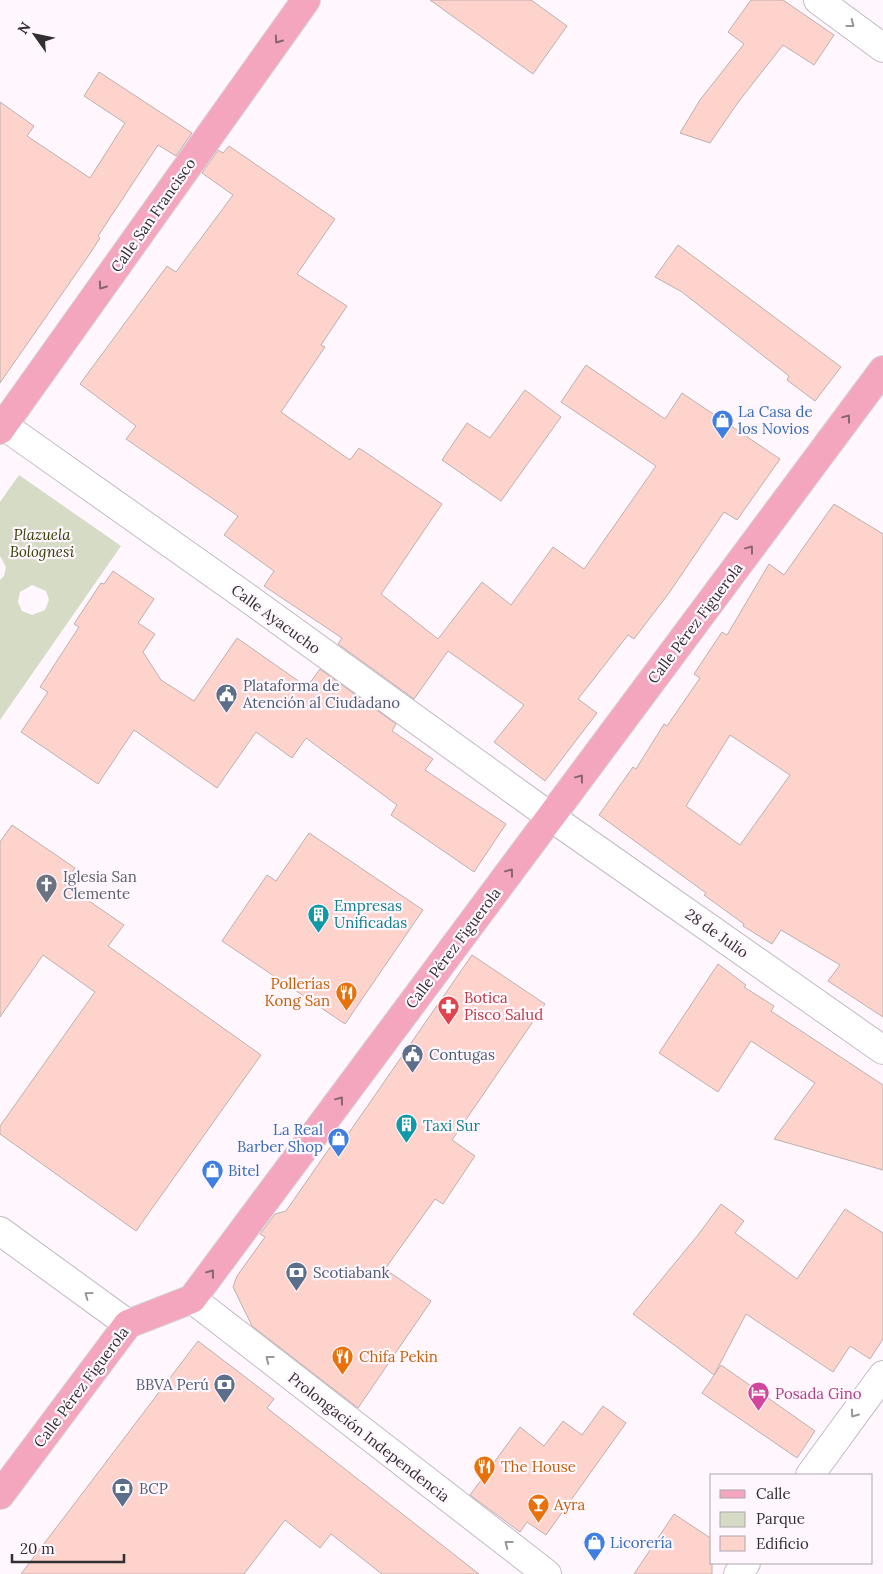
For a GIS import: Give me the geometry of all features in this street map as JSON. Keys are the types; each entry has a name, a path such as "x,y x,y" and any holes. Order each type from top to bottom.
{"main road":[{"name":"Calle San Francisco","path":"1,426 306,0"},
{"name":"Calle Pérez Figuerola","path":"0,1495 128,1324 192,1299 883,370"}],"street":[{"path":"818,0 883,48"},
{"name":"Calle Ayacucho","path":"1,426 245,596 551,817"},
{"name":"28 de Julio","path":"551,817 883,1050"},
{"path":"0,1231 128,1324"},
{"name":"Prolongación Independencia","path":"192,1299 547,1574"},
{"path":"811,1474 883,1375"}],"green space":[{"name":"Plazuela Bolognesi","path":"19,475 121,546 0,720 0,580 4,576 6,567 0,556 0,502","holes":["32,585 46,591 49,600 45,610 32,615 22,611 18,602 20,592"]}],"building":[{"path":"430,0 531,0 567,26 533,74"},
{"path":"751,0 783,0 834,35 814,65 783,45 739,101 710,143 680,133 700,100 744,44 728,32"},
{"path":"99,72 192,133 176,156 158,145 98,236 100,238 91,252 0,383 0,102 34,126 27,136 90,178 125,123 84,96"},
{"path":"229,146 335,219 297,274 347,306 321,345 325,347 281,412 350,460 359,448 442,504 381,594 438,639 482,582 511,605 553,547 584,569 656,466 561,402 586,365 665,419 682,393 780,459 737,520 724,512 669,593 634,639 628,635 578,699 597,713 545,781 494,742 524,705 448,651 414,699 338,644 342,638 264,586 274,571 224,535 238,516 126,439 136,426 80,384 167,266 176,272 233,195 202,173 218,150 223,153"},
{"path":"678,245 841,367 815,401 787,380 789,376 682,292 655,277"},
{"path":"525,390 561,417 501,501 442,460 467,423 490,438"},
{"path":"834,504 883,534 883,1017 828,981 840,965 781,930 772,944 743,926 744,924 704,895 706,893 599,815 633,767 636,769 664,724 667,726 700,678 694,674 722,632 727,635 769,564 784,575","holes":["730,735 790,775 740,845 686,806"]},
{"path":"113,571 154,599 138,623 155,634 143,652 161,680 194,701 237,638 307,687 320,669 396,724 392,731 433,759 425,770 506,824 474,872 391,815 397,805 306,738 292,758 256,732 217,788 134,730 98,784 21,732 48,692 40,687 79,627 74,624 101,583 104,584"},
{"path":"12,825 75,868 64,884 124,925 108,946 261,1055 136,1231 0,1134 0,1126 95,992 43,955 0,1017 0,842"},
{"path":"309,833 423,910 345,1024 222,941 267,875 276,881"},
{"path":"472,955 545,1004 452,1140 475,1156 443,1204 435,1199 385,1269 431,1301 358,1408 252,1326 233,1287 237,1276 265,1237 260,1234 275,1214 286,1211 340,1133 346,1137"},
{"path":"718,964 746,985 744,987 774,1006 771,1011 883,1085 883,1170 774,1139 815,1083 751,1041 718,1092 659,1053"},
{"path":"721,1204 744,1221 735,1233 797,1279 845,1209 883,1233 883,1339 870,1359 850,1346 833,1372 746,1314 714,1375 633,1314"},
{"path":"198,1341 274,1399 267,1408 479,1574 382,1574 331,1534 320,1548 285,1520 244,1574 21,1574"},
{"name":"Posada Gino","path":"721,1365 815,1431 797,1458 702,1393"},
{"path":"603,1406 626,1423 546,1535 527,1522 520,1532 470,1495 520,1427 544,1446 563,1421 582,1435"},
{"path":"674,1514 710,1538 712,1574 634,1574"}],"place":[{"name":"La Casa de los Novios","path":"722,439"},
{"name":"Plataforma de Atención al Ciudadano","path":"227,713"},
{"name":"Iglesia San Clemente","path":"47,904"},
{"name":"Empresas Unificadas","path":"318,933"},
{"name":"Pollerías Kong San","path":"346,1011"},
{"name":"Botica Pisco Salud","path":"448,1025"},
{"name":"Contugas","path":"413,1073"},
{"name":"Taxi Sur","path":"407,1144"},
{"name":"La Real Barber Shop","path":"339,1157"},
{"name":"Bitel","path":"212,1189"},
{"name":"Scotiabank","path":"297,1291"},
{"name":"Chifa Pekin","path":"343,1375"},
{"name":"BBVA Perú","path":"225,1403"},
{"name":"Posada Gino","path":"759,1412"},
{"name":"The House","path":"485,1485"},
{"name":"BCP","path":"123,1507"},
{"name":"Ayra","path":"538,1523"},
{"name":"Licorería","path":"594,1561"}]}
